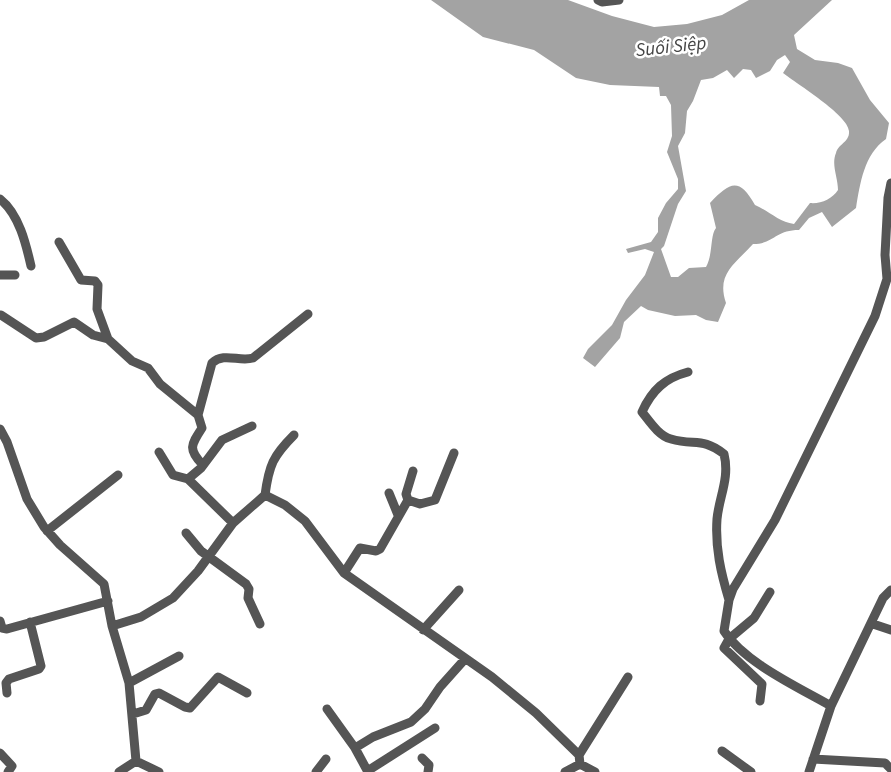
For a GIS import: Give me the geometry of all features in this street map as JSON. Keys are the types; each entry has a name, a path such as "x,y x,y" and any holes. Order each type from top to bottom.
{"street":[{"path":"598,0 602,2 619,0"},
{"path":"831,706 770,670 733,644 724,631 729,600 775,520 875,316 887,279 887,207 891,183"},
{"path":"0,199 5,203 18,225 31,266"},
{"path":"59,242 81,280 95,281 98,285 97,309 108,339 132,362 148,368 160,384 198,415"},
{"path":"0,275 16,275"},
{"path":"202,464 192,453 192,449 202,428 198,415 212,363 225,357 246,360 253,358 308,314"},
{"path":"1,315 36,338 44,337 74,322 93,335 108,339"},
{"path":"688,372 671,377 657,388 642,412 654,428 670,439 712,444 724,454 727,471 717,517 716,540 719,569 729,600"},
{"path":"188,479 222,440 252,426"},
{"path":"0,429 7,442 27,499 47,531 104,584 112,626 129,683 136,761"},
{"path":"112,626 141,617 166,602 190,580 209,557 232,522 265,495 268,469 274,457 294,435"},
{"path":"159,452 173,475 188,479 232,522"},
{"path":"408,500 420,504 435,500 454,453"},
{"path":"408,500 406,494 413,470"},
{"path":"47,531 118,475"},
{"path":"388,493 398,515"},
{"path":"265,495 285,505 305,521 344,573 423,630 492,676 530,708 579,760 595,772"},
{"path":"344,573 360,548 376,551 380,549 408,500"},
{"path":"186,533 209,557 246,584 249,589 248,598 260,624"},
{"path":"423,630 459,590"},
{"path":"809,772 831,706 873,624 883,598 891,590"},
{"path":"760,700 762,684 724,650 729,639 754,618 770,592"},
{"path":"0,621 2,628 7,629 108,601"},
{"path":"7,693 6,683 9,679 39,669 41,666 30,622"},
{"path":"873,624 891,630"},
{"path":"129,683 179,656"},
{"path":"355,748 373,737 411,722 426,709 440,686 465,659"},
{"path":"133,714 146,710 155,694 160,693 190,708 218,677 247,693"},
{"path":"565,772 579,760 628,677"},
{"path":"327,709 355,748 368,771 434,728"},
{"path":"722,751 750,772"},
{"path":"0,753 12,766 8,772"},
{"path":"422,758 429,766 428,772"},
{"path":"316,772 326,759"},
{"path":"813,759 889,763"},
{"path":"119,772 136,761"},
{"path":"136,761 159,772"}],"water":[{"name":"Suối Siệp","path":"431,0 568,0 612,16 654,27 687,24 722,15 749,0 832,0 794,35 797,49 815,60 838,63 852,68 870,100 889,123 886,139 873,153 864,170 856,208 832,227 822,212 809,218 799,230 785,232 766,242 753,244 734,264 725,277 723,284 726,303 718,322 706,320 696,315 675,316 648,310 641,306 624,322 620,338 595,367 583,358 588,349 612,325 626,300 645,275 654,252 645,249 628,253 626,249 651,242 658,232 658,218 666,203 678,189 678,179 667,152 672,136 671,105 666,96 660,96 659,87 610,85 576,78 534,50 483,37","holes":["785,55 790,62 783,73 831,109 846,124 849,131 848,138 837,150 835,158 834,167 838,190 826,200 810,203 794,224 784,221 755,205 744,190 739,187 729,187 710,203 716,228 706,267 689,268 678,277 671,277 661,249 664,246 678,204 686,191 678,146 685,133 687,111 701,80 713,78 727,70 734,78 743,69 751,70 756,78 770,71 777,60"]}]}
